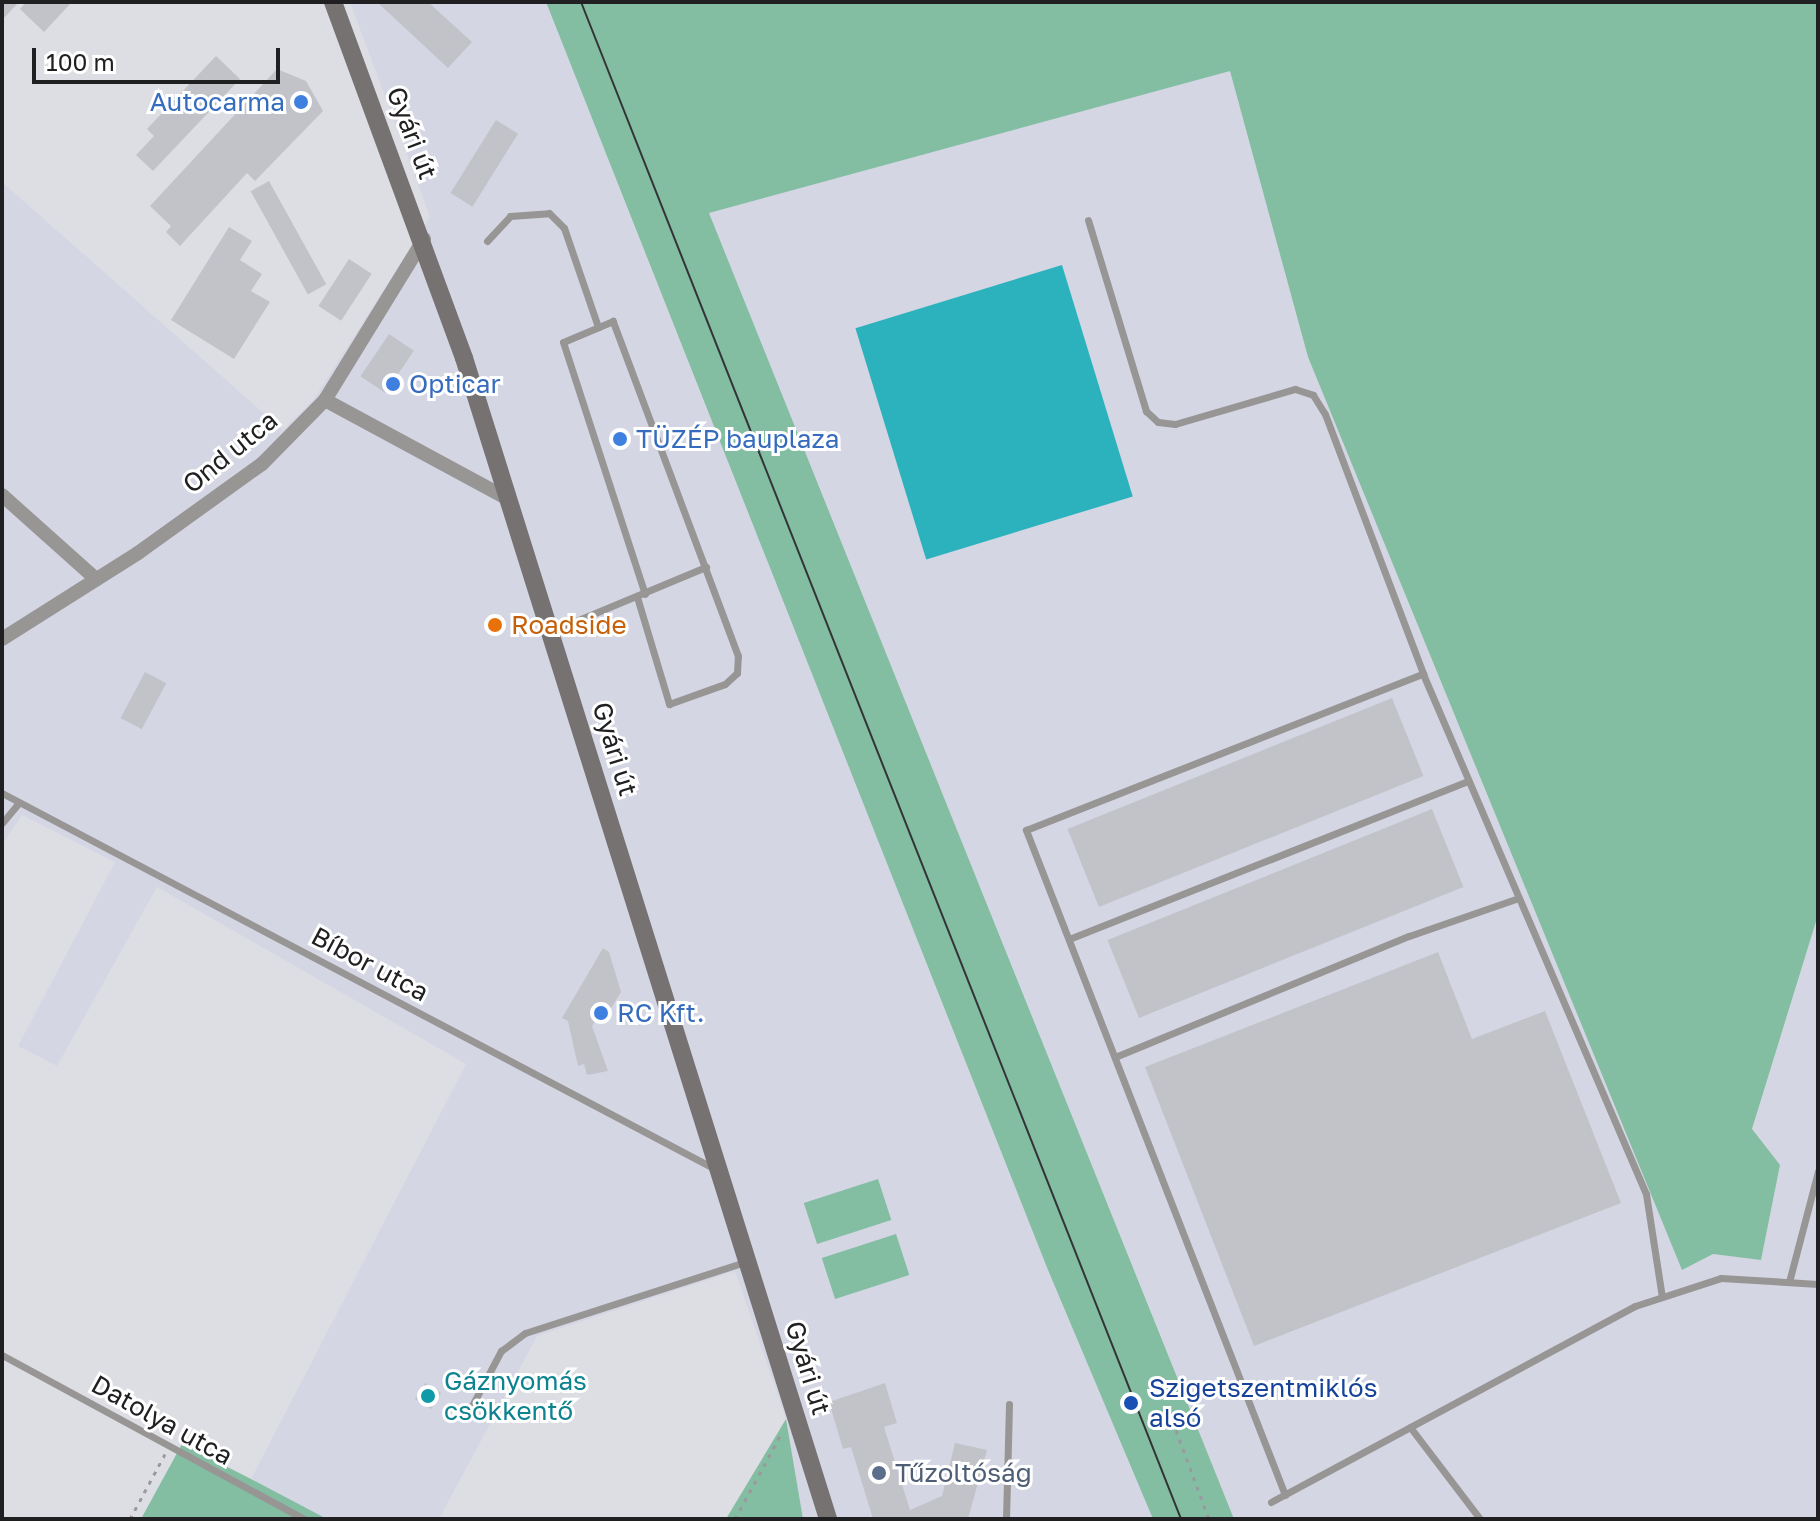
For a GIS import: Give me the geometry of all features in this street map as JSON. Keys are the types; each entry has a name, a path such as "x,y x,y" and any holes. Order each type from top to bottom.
{"street":[{"name":"Gyári út","path":"333,2 424,239 510,500 828,1519"},
{"name":"Ond utca","path":"2,639 96,579 262,464 325,400 424,239"},
{"path":"325,400 510,500"},
{"path":"2,495 96,579"}],"lane":[{"path":"487,241 510,216 549,213 564,228 598,327"},
{"path":"1088,220 1146,411 1158,422 1175,424 1295,389 1313,395 1325,414 1423,674 1646,1194 1662,1297"},
{"path":"613,321 706,567 738,656 737,673 725,684 669,704 641,595 563,342 613,321"},
{"path":"552,631 706,567"},
{"path":"1285,1495 1026,830 1423,674"},
{"path":"1069,939 1468,781"},
{"name":"Bíbor utca","path":"2,793 718,1171"},
{"path":"2,823 19,803"},
{"path":"1115,1057 1409,936 1519,898"},
{"path":"1790,1278 1818,1171"},
{"path":"466,1417 501,1351 525,1333 747,1261"},
{"path":"1271,1502 1635,1306 1721,1278 1790,1278 1818,1284"},
{"name":"Datolya utca","path":"2,1355 304,1519"},
{"path":"1006,1519 1009,1404"},
{"path":"1410,1427 1480,1519"}],"path":[{"path":"735,1519 793,1411"},
{"path":"1176,1430 1209,1519"},
{"path":"130,1519 168,1447"}],"shaded area":[{"path":"350,2 546,2 1048,1270 1153,1519 803,1519 786,1419 735,1271 537,1336 439,1519 327,1519 251,1479 466,1064 157,887 57,1066 18,1046 115,862 22,815 2,845 2,182 283,430 314,399 430,217"},
{"path":"1230,70 1308,357 1682,1270 1713,1254 1761,1260 1780,1166 1752,1130 1818,915 1818,1519 1234,1519 709,213"}],"green space":[{"path":"546,2 1818,2 1818,915 1752,1129 1780,1165 1761,1260 1713,1254 1682,1270 1308,357 1230,71 709,213 1234,1519 1153,1519 1048,1270"},
{"path":"878,1179 891,1220 817,1244 804,1203"},
{"path":"896,1234 909,1275 835,1299 822,1258"},
{"path":"786,1419 803,1519 726,1519"},
{"path":"182,1444 251,1479 327,1519 141,1519"}],"water":[{"path":"1062,265 1133,496 926,560 855,328"}],"building":[{"path":"2,2 19,2 2,20"},
{"path":"26,2 72,2 44,32 20,9"},
{"path":"377,2 428,2 472,42 448,68"},
{"path":"216,56 240,79 153,171 136,155 154,136 147,129"},
{"path":"277,69 306,81 323,111 255,181 247,173 180,246 166,232 171,226 150,206"},
{"path":"496,120 518,134 472,207 450,193"},
{"path":"269,181 326,284 308,294 251,191"},
{"path":"229,227 252,241 240,260 262,274 251,291 270,302 234,359 171,320"},
{"path":"349,259 372,274 341,321 319,306"},
{"path":"389,334 414,351 385,393 360,376"},
{"path":"145,672 166,683 142,729 121,718"},
{"path":"1392,698 1423,776 1099,907 1067,829"},
{"path":"1432,809 1463,887 1139,1018 1107,940"},
{"path":"603,948 609,952 621,992 602,1023 596,1019 592,1026 608,1071 587,1075 584,1064 578,1066 568,1021 562,1018"},
{"path":"1438,952 1472,1039 1545,1011 1621,1203 1254,1346 1145,1067"},
{"name":"Gáznyomás csökkentő","path":"425,1383 441,1393 431,1409 415,1399"},
{"name":"Tűzoltóság","path":"885,1383 897,1423 884,1427 910,1510 942,1496 955,1443 987,1450 968,1519 873,1519 851,1447 843,1449 829,1402"}],"tram line":[{"path":"581,2 1181,1519"}],"place":[{"name":"Autocarma","path":"301,102"},
{"name":"Opticar","path":"393,384"},
{"name":"TÜZÉP bauplaza","path":"620,439"},
{"name":"Roadside","path":"495,625"},
{"name":"RC Kft.","path":"601,1013"},
{"name":"Gáznyomás csökkentő","path":"428,1396"},
{"name":"Szigetszentmiklós alsó","path":"1131,1403"},
{"name":"Tűzoltóság","path":"879,1473"}]}
